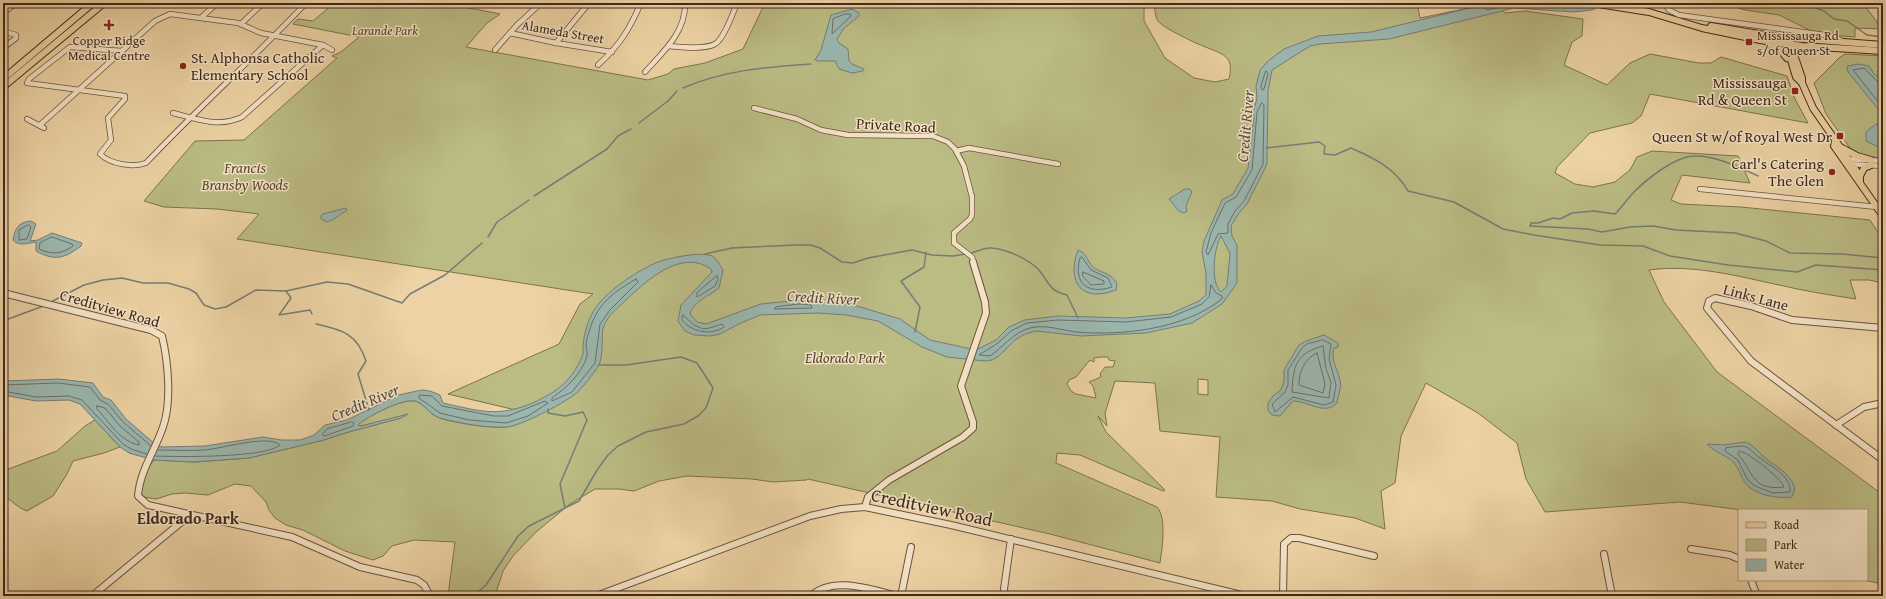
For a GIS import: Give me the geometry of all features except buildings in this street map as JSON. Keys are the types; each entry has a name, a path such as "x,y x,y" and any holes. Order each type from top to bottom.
{"main road":[{"path":"3,79 92,3"},
{"path":"3,87 104,3"},
{"path":"1592,3 1656,14 1787,42 1883,45"},
{"path":"1656,14 1728,34 1832,48 1883,51"},
{"path":"1717,32 1787,42"},
{"path":"1728,34 1777,48 1784,53 1796,67"},
{"path":"1787,42 1796,67 1796,77 1802,83 1815,112 1835,141 1841,147 1871,163 1864,168 1860,179"},
{"path":"1796,67 1799,61 1797,55 1800,51 1810,48 1832,48"},
{"path":"1835,141 1834,146 1860,179 1883,216"},
{"path":"1841,147 1847,161"}],"street":[{"path":"3,14 16,3"},
{"path":"202,17 217,3"},
{"path":"241,24 263,3"},
{"path":"122,51 77,47 65,49 29,79 27,83 125,96 125,99 108,118 110,140 100,154 103,157 133,166 139,166 146,163 189,118 275,36 306,3"},
{"path":"494,50 541,3"},
{"path":"556,43 589,3"},
{"path":"598,65 612,52 629,30 641,3"},
{"path":"645,72 669,46 685,16 685,3"},
{"path":"669,46 691,48 715,44 722,38 737,3"},
{"path":"1664,3 1669,10 1679,15 1841,38 1846,43"},
{"path":"27,119 42,126 155,21 170,14 202,17 241,24 261,33 323,46 332,50"},
{"path":"1781,30 1787,42"},
{"path":"3,31 16,35 16,38 3,48"},
{"name":"Alameda Street","path":"510,33 556,43 612,52"},
{"path":"173,114 189,118 225,123 242,117 266,94 292,74 323,46"},
{"name":"Private Road","path":"754,108 798,119 821,130 848,135 932,136 949,143 956,151"},
{"path":"865,507 868,497 890,480 963,437 973,428 968,403 961,390 986,313 985,302 972,257 953,241 954,230 969,221 972,216 972,202 964,166 956,151 969,148 1058,164"},
{"path":"1847,161 1871,163 1883,166"},
{"path":"1871,163 1883,161"},
{"path":"1700,189 1877,207"},
{"name":"Creditview Road","path":"3,293 152,330 162,336 164,344 168,410 160,438 139,484 138,496 140,499 154,508 304,541 360,567 417,580 424,585 430,596"},
{"name":"Links Lane","path":"1883,328 1792,320 1751,306 1715,298 1707,304 1707,308 1751,361 1883,460"},
{"path":"1836,424 1863,406 1874,403 1883,403"},
{"name":"Creditview Road","path":"596,596 810,516 841,509 865,507 1011,539 1246,596"},
{"path":"92,596 190,515"},
{"path":"1283,596 1284,544 1293,537 1374,556"},
{"path":"1001,596 1005,593 1011,539"},
{"path":"810,596 821,587 838,585 900,596 911,546"},
{"path":"1691,549 1730,555 1738,559"},
{"path":"1604,554 1612,596"},
{"path":"1751,581 1757,596"}],"green space":[{"path":"334,3 444,3 500,14 487,23 466,47 648,80 668,74 674,69 705,63 743,49 765,3 1144,3 1144,21 1165,58 1194,78 1215,82 1229,79 1230,66 1227,58 1197,44 1161,24 1156,17 1154,3 1417,3 1420,18 1493,3 1505,13 1525,11 1583,19 1582,36 1572,42 1564,65 1607,85 1630,63 1650,54 1699,63 1711,63 1721,57 1787,76 1795,99 1808,123 1650,94 1641,116 1632,123 1590,133 1557,167 1555,173 1575,184 1593,187 1615,182 1630,170 1637,157 1652,151 1738,156 1750,183 1682,175 1671,200 1681,204 1741,207 1870,220 1883,240 1883,283 1869,280 1850,280 1856,299 1807,291 1715,272 1682,269 1649,270 1664,302 1717,372 1883,495 1883,584 1868,581 1868,509 1738,509 1680,502 1545,512 1526,479 1517,443 1478,413 1426,383 1401,436 1395,483 1381,491 1385,529 1355,518 1300,509 1272,501 1216,497 1220,437 1160,431 1155,383 1115,381 1105,413 1107,426 1098,416 1106,432 1165,490 1163,491 1080,455 1057,453 1056,463 1157,507 1162,518 1163,526 1163,542 1160,563 1050,534 808,479 773,482 752,479 687,476 659,481 634,491 619,489 595,489 570,504 536,532 513,556 503,571 495,596 448,596 455,542 414,540 392,546 383,556 373,560 345,551 303,530 286,525 275,518 269,510 266,502 251,486 235,484 208,495 185,493 172,494 156,499 144,497 136,490 139,480 154,460 194,462 249,458 324,440 401,418 406,415 361,426 357,425 368,417 402,402 418,402 437,417 460,423 500,427 510,426 522,422 537,415 448,394 559,344 580,304 593,294 237,239 259,214 217,209 164,207 144,201 195,141 244,140 337,58 332,56 341,52 359,37 293,24 298,19 313,21","holes":["1108,357 1109,360 1115,361 1113,367 1105,367 1100,374 1101,377 1089,382 1093,386 1096,398 1076,394 1071,391 1067,384 1069,380 1076,377 1090,360 1094,362 1094,358","1198,379 1208,380 1208,395 1198,394"]},
{"path":"1724,3 1863,3 1882,29 1855,28 1855,37 1817,34 1779,15 1745,10"},
{"path":"1845,54 1883,56 1883,158 1870,157 1850,148 1826,114 1814,83"},
{"path":"95,420 120,447 73,461 67,474 53,496 27,511 3,495 3,471 57,451 85,426"}],"water":[{"name":"Credit River","path":"1490,3 1571,5 1575,3 1607,3 1592,10 1574,12 1514,8 1389,39 1310,46 1272,70 1268,91 1267,164 1247,204 1231,226 1232,236 1237,245 1237,283 1222,304 1192,323 1146,333 1081,336 1036,331 1025,334 1015,340 999,356 992,360 985,361 947,357 922,347 878,321 846,315 818,313 760,315 720,334 710,336 694,335 685,331 678,321 681,305 712,272 711,269 700,264 688,262 676,265 654,277 633,293 610,316 605,322 603,328 602,354 599,365 577,393 560,404 512,426 481,426 447,420 436,416 418,402 409,401 402,402 385,409 369,417 358,425 361,426 408,414 401,418 324,440 249,458 194,462 154,460 129,453 120,447 80,404 69,400 36,401 3,395 3,381 59,379 93,383 103,397 111,400 126,419 156,445 162,447 205,446 263,437 282,440 300,440 314,435 325,425 347,420 398,395 422,390 440,395 443,403 489,412 510,410 535,402 549,395 568,379 583,354 584,336 592,315 602,300 616,287 658,262 700,254 714,257 723,270 719,288 694,306 690,314 697,322 706,324 761,304 800,300 857,306 900,319 930,340 976,350 996,340 1009,327 1025,320 1058,316 1126,318 1170,314 1199,301 1206,295 1206,273 1202,252 1204,241 1222,200 1233,194 1248,168 1254,116 1253,112 1257,99 1256,86 1260,70 1268,61 1284,49 1318,36 1371,32","holes":["1221,236 1230,253 1227,286 1221,292 1215,281 1214,273 1216,248"]},
{"path":"852,9 859,13 859,16 844,28 837,39 839,43 848,49 849,61 852,64 864,69 863,71 852,73 839,69 835,61 815,60 821,50 831,15"},
{"path":"1859,64 1869,66 1874,74 1880,78 1881,76 1877,71 1883,70 1883,115 1848,72 1847,66"},
{"path":"1876,124 1883,125 1883,149 1866,141 1866,132"},
{"path":"1185,189 1190,189 1192,192 1186,206 1187,211 1184,213 1179,211 1169,199"},
{"path":"346,208 347,210 334,219 327,222 321,219 323,214"},
{"path":"31,221 36,224 30,241 38,240 52,233 82,243 81,246 69,254 54,257 36,251 36,242 24,244 15,242 13,240 18,227 23,223"},
{"path":"1078,250 1085,255 1093,267 1110,276 1117,283 1116,290 1094,294 1086,292 1080,287 1076,281 1074,272"},
{"path":"1324,335 1338,343 1338,347 1334,348 1333,352 1340,383 1337,403 1332,407 1322,408 1293,401 1280,416 1272,415 1268,410 1268,403 1273,396 1281,390 1284,381 1284,370 1299,345"},
{"path":"1745,442 1753,446 1788,476 1795,488 1792,497 1773,497 1753,490 1744,481 1735,464 1707,444 1724,445"}],"waterway":[{"path":"1802,3 1824,11 1834,19 1847,21 1867,35 1883,37"},
{"path":"683,88 730,73 778,66 811,64"},
{"path":"639,123 668,101 677,91"},
{"path":"534,196 607,149 618,136 631,129"},
{"path":"1266,148 1319,142 1325,146 1324,154 1335,155 1351,148 1376,160 1390,170 1397,176 1408,191 1454,202 1503,229 1600,245 1643,246 1670,256 1728,265 1797,272 1816,265 1883,270"},
{"path":"1758,176 1735,165 1710,157 1686,157 1670,164 1647,180 1632,194 1615,214 1594,211 1572,213 1560,219 1553,218 1538,223 1531,223 1530,226 1588,229 1602,232 1630,227 1653,226 1676,230 1735,233 1766,241 1790,253 1842,254 1883,258"},
{"path":"488,237 497,222 529,200"},
{"path":"286,291 327,282 348,284 402,303 410,294 445,275 482,243"},
{"path":"705,254 732,248 810,245 820,248 842,262 853,263 868,258 912,250 926,253"},
{"path":"971,253 982,249 992,248 1010,252 1023,258 1038,269 1052,288 1067,295 1078,318"},
{"path":"915,332 920,307 901,281 924,267 926,253"},
{"path":"926,253 953,256 965,254"},
{"path":"49,303 84,285 103,280 122,278 143,283 168,283 189,289 196,293 204,305 215,309 226,307 256,290 286,291"},
{"path":"286,291 291,298 279,315 310,310 312,314"},
{"path":"3,321 46,305"},
{"path":"316,324 341,331 347,334 358,344 366,361 358,374 369,410"},
{"path":"565,508 579,501 597,470 608,455 618,446 646,432 684,424 698,416 706,408 713,388 697,363 681,357 626,365 598,365"},
{"path":"548,409 548,413 565,416 583,412 587,420 560,484 565,508"},
{"path":"473,596 486,585 518,536 529,526 565,508"}],"place":[{"name":"Copper Ridge Medical Centre","path":"109,25"},
{"name":"Mississauga Rd s/of Queen St","path":"1749,42"},
{"name":"St. Alphonsa Catholic Elementary School","path":"183,66"},
{"name":"Mississauga Rd & Queen St","path":"1795,91"},
{"name":"Queen St w/of Royal West Dr","path":"1840,136"},
{"name":"Carl's Catering The Glen","path":"1832,172"}],"district":[{"name":"Eldorado Park","path":"188,518"}],"park label":[{"name":"Larande Park","path":"385,30"},
{"name":"Francis Bransby Woods","path":"245,176"}]}
